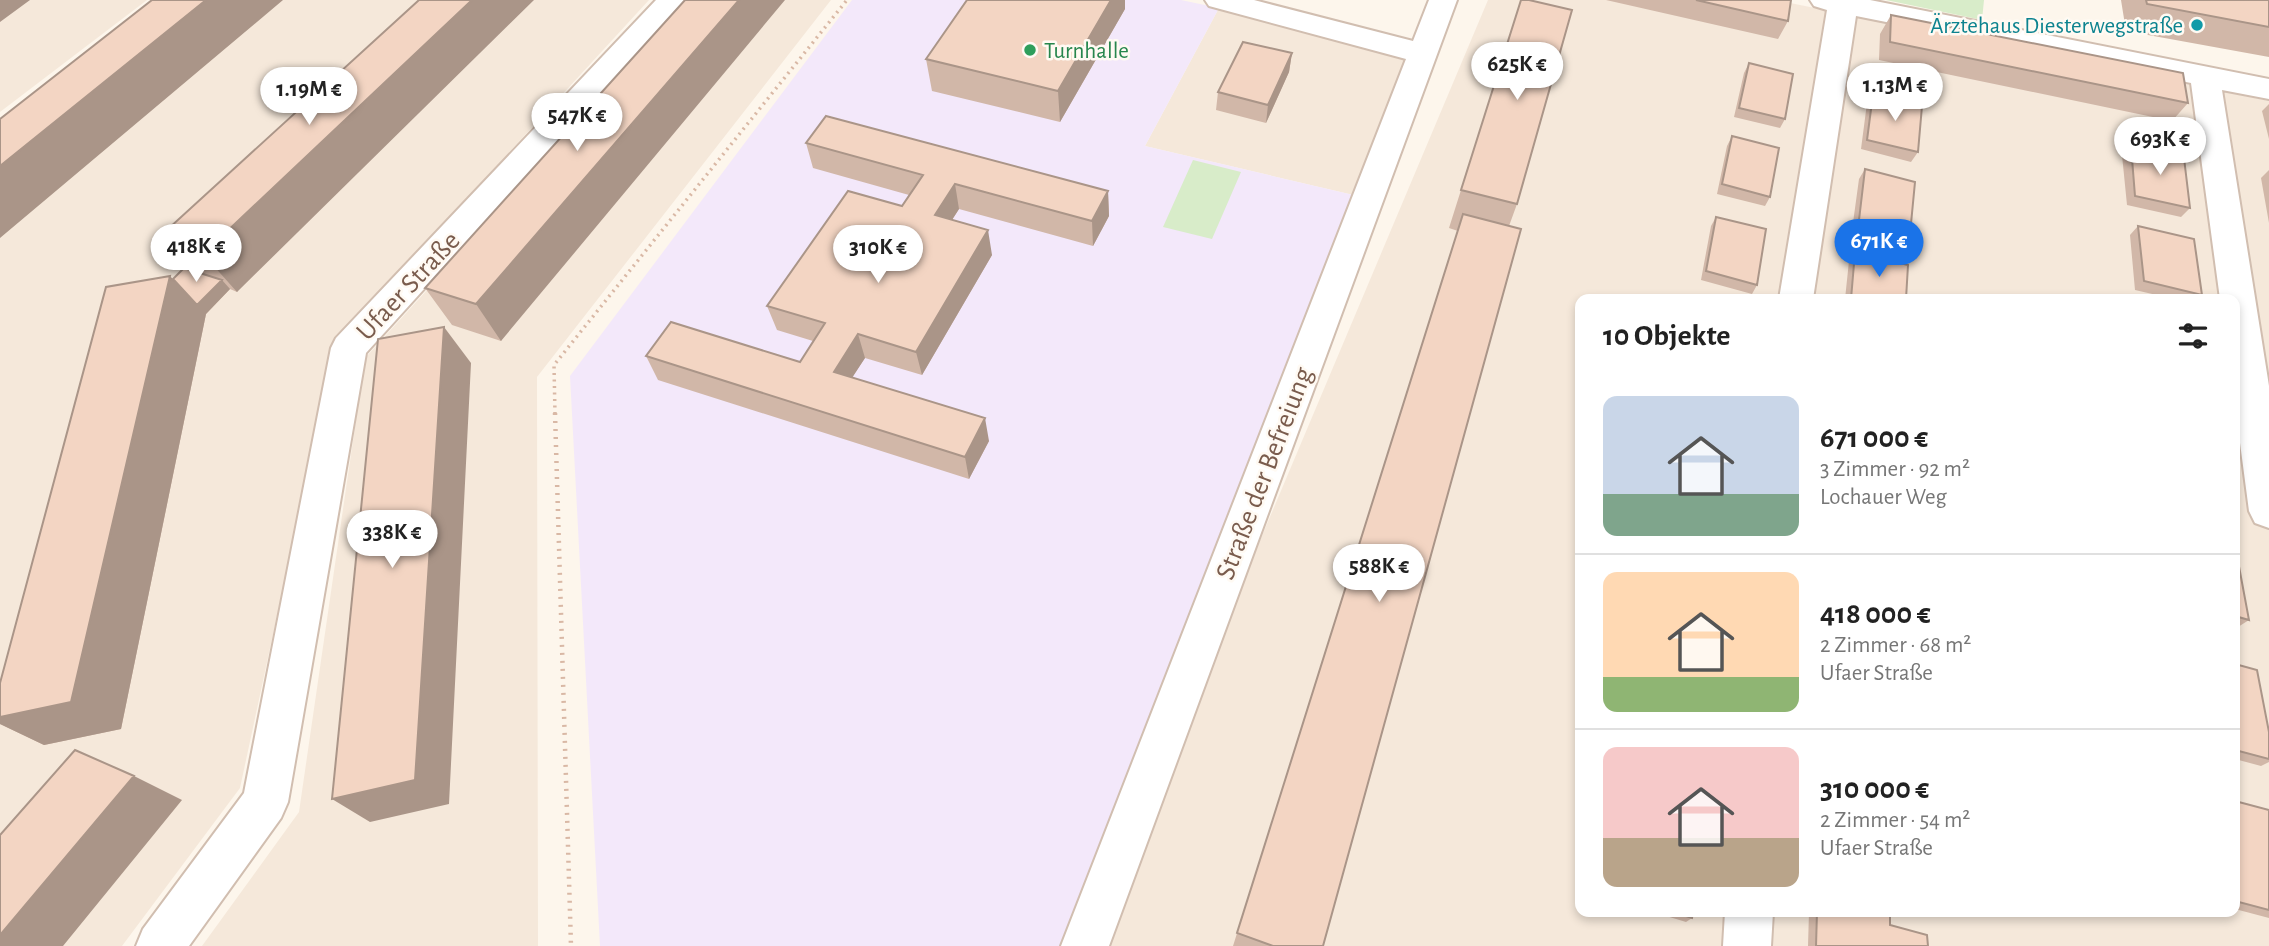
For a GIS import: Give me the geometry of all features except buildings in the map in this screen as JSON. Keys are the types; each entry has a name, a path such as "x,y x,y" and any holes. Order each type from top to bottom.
{"street":[{"name":"Ufaer Straße","path":"160,946 265,802 349,348 672,0"},
{"path":"1219,0 1421,53"},
{"name":"Straße der Befreiung","path":"1085,946 1443,0"},
{"path":"1797,294 1833,2 2269,89"},
{"path":"2206,77 2237,294"},
{"path":"2240,312 2269,512"},
{"path":"1747,946 1749,917"}],"path":[{"path":"571,946 554,365 847,0"}],"shaded area":[{"path":"0,0 147,0 0,112"},
{"path":"210,0 649,0 336,341 240,788 122,946 0,946 0,167"},
{"path":"692,0 831,0 537,377 538,946 202,946 299,812 365,358"},
{"path":"852,0 1181,0 1219,8 1145,146 1362,197 1071,946 600,946 570,376"},
{"path":"1488,0 1776,0 2269,101 2269,946 1089,946"},
{"path":"1219,8 1419,53 1362,197 1145,146"}],"green space":[{"path":"1886,0 1984,0 1982,20"},
{"path":"1193,160 1241,172 1212,239 1163,227"}],"place":[{"name":"Ärztehaus Diesterwegstraße","path":"2197,25"},
{"name":"Turnhalle","path":"1030,50"}]}
